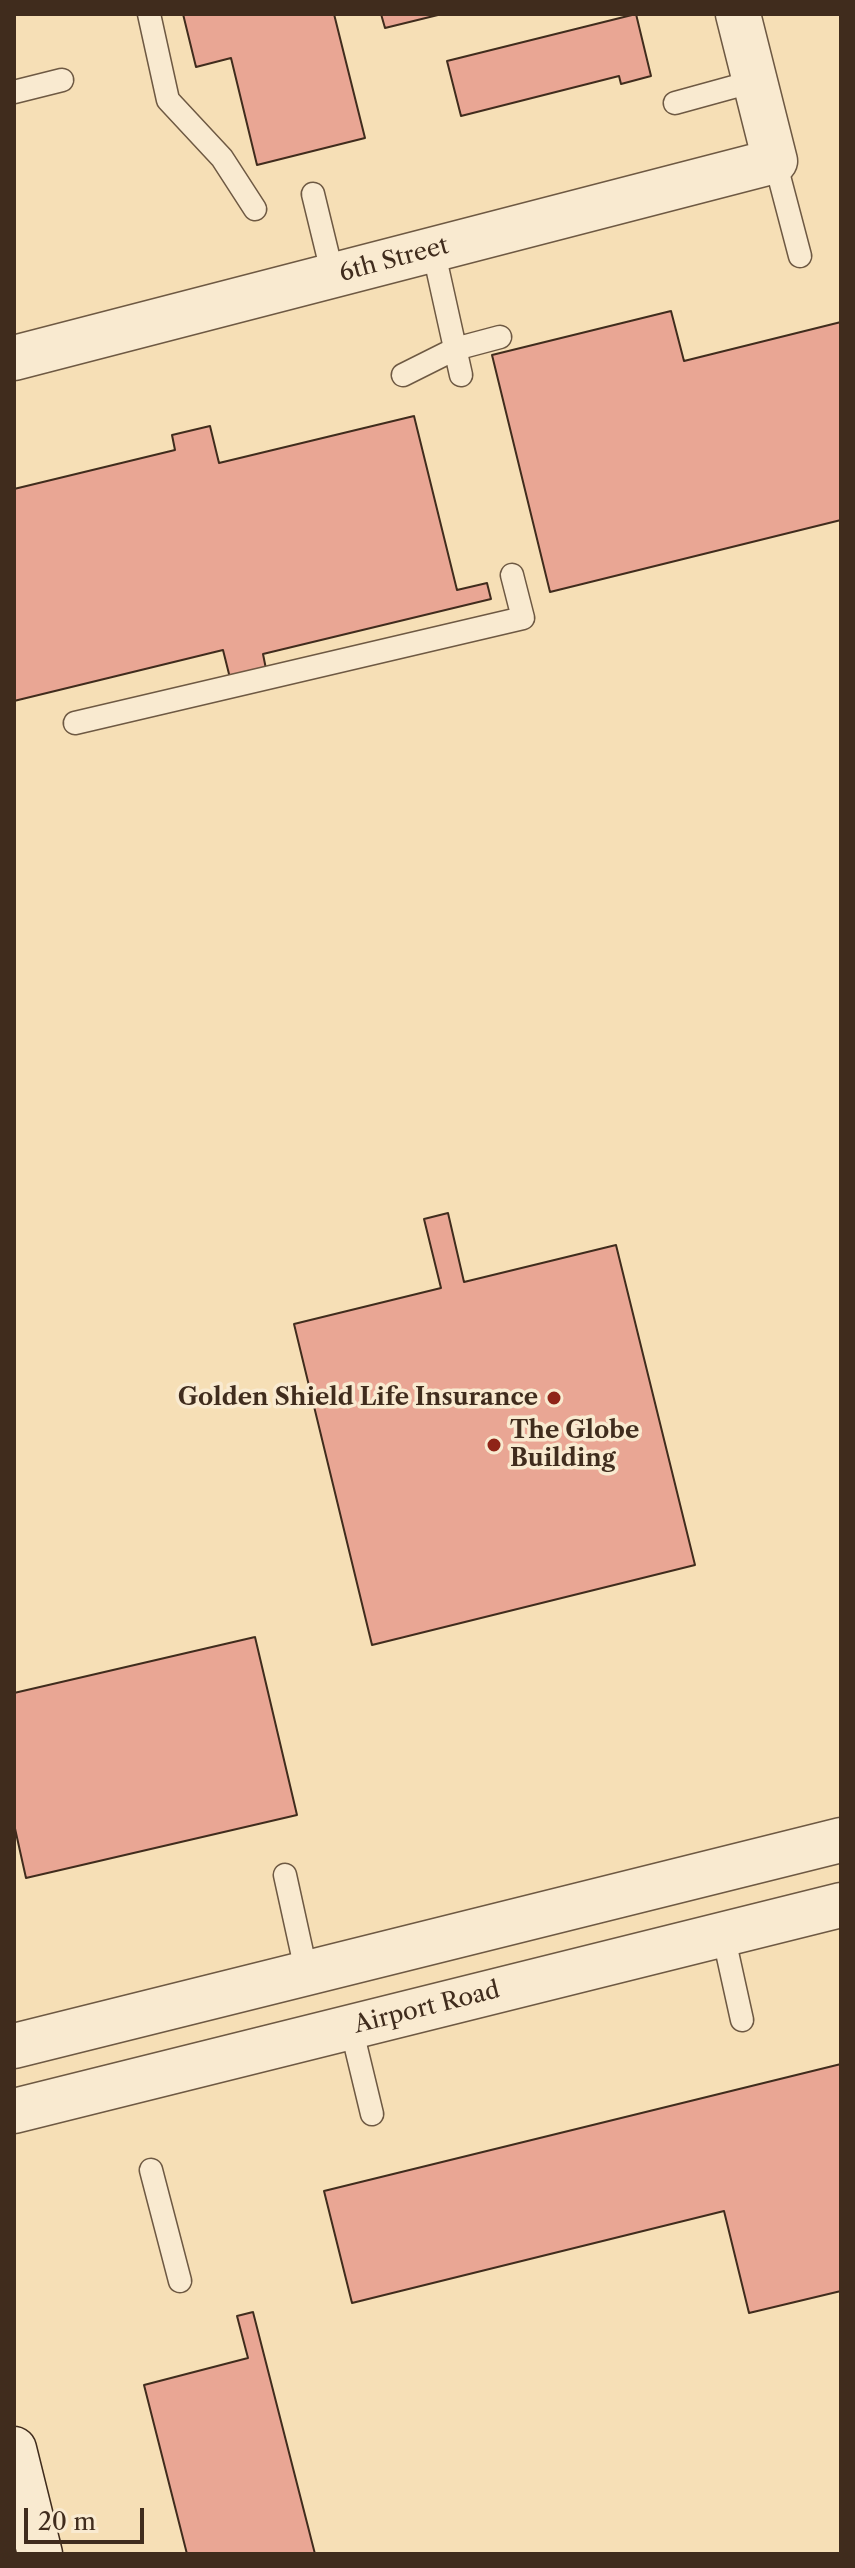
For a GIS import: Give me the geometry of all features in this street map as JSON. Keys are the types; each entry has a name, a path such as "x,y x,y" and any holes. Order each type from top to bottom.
{"street":[{"path":"738,14 775,161"},
{"name":"6th Street","path":"14,358 775,161"},
{"path":"14,2046 841,1840"},
{"name":"Airport Road","path":"14,2111 841,1905"},
{"path":"14,2449 40,2554"}],"lane":[{"path":"149,14 168,100 222,158 255,209"},
{"path":"14,92 62,80"},
{"path":"675,103 755,81"},
{"path":"775,161 800,256"},
{"path":"313,194 333,276"},
{"path":"433,249 461,375"},
{"path":"403,375 455,349 500,337"},
{"path":"75,723 523,618 512,575"},
{"path":"285,1875 307,1975"},
{"path":"723,1934 742,2020"},
{"path":"351,2027 372,2114"},
{"path":"151,2170 180,2281"}],"building":[{"path":"183,14 334,14 365,138 257,165 231,58 196,67"},
{"path":"381,14 442,14 385,28"},
{"path":"636,14 651,76 621,84 619,76 461,116 447,61"},
{"path":"671,311 684,361 841,322 841,520 550,592 492,355"},
{"path":"414,416 457,590 487,583 491,599 263,654 266,669 230,678 223,650 14,701 14,489 175,450 172,435 210,426 219,463"},
{"name":"The Globe Building","path":"448,1213 464,1282 616,1245 695,1565 372,1645 294,1324 441,1288 424,1219"},
{"path":"255,1637 297,1815 26,1878 14,1824 14,1693"},
{"path":"841,2064 841,2291 749,2313 724,2211 352,2303 324,2191"},
{"path":"253,2312 315,2554 187,2554 144,2385 248,2358 237,2316"}],"place":[{"name":"Golden Shield Life Insurance","path":"554,1398"},
{"name":"The Globe Building","path":"494,1445"}]}
